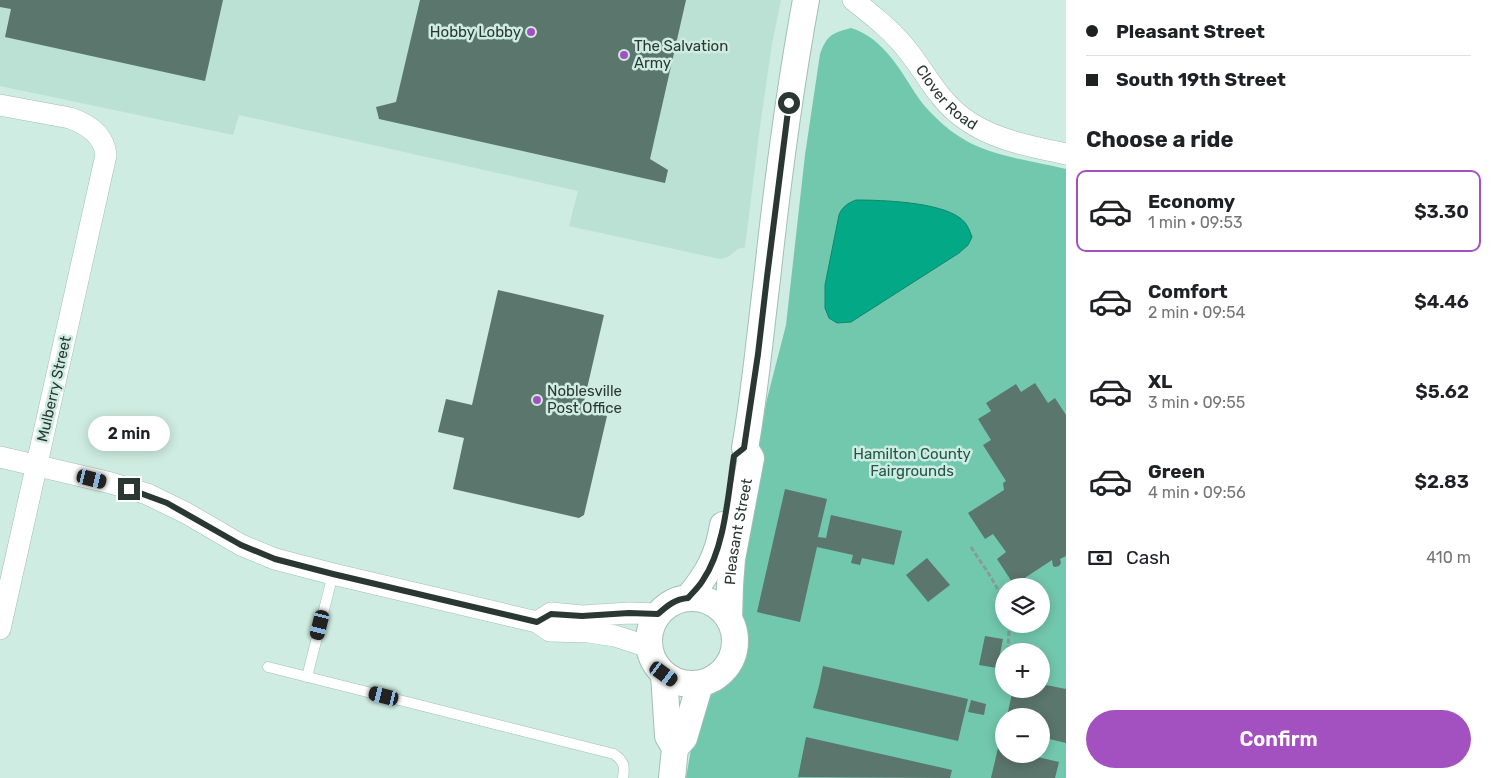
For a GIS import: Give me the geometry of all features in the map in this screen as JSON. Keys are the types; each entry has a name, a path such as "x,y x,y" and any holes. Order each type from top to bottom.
{"street":[{"name":"Pleasant Street","path":"688,598 703,580 713,562 720,541 734,456 744,448 757,363 792,82 806,0"},
{"name":"Clover Road","path":"853,0 888,28 950,106 962,118 979,128 1012,142 1066,154"},
{"name":"Mulberry Street","path":"0,105 70,118 81,122 92,128 106,149 0,629"},
{"name":"Pleasant Street","path":"730,619 732,559 751,458 744,448"},
{"path":"0,457 111,483 147,494 186,513 241,545 275,559 537,622 550,631 589,632 615,636 649,647"},
{"path":"695,597 708,600 720,608 730,619 734,632 735,646 732,659 724,671 713,679 700,684 686,684 672,680 664,674 653,660 649,647 649,635 652,624 658,614 668,605 688,598 695,597"},
{"path":"537,622 551,614 582,616 629,613 658,614"},
{"path":"664,674 668,736 675,748 672,778"},
{"path":"675,748 684,738 700,684"}],"lane":[{"path":"307,676 333,574"},
{"path":"268,667 614,754 622,759 623,778"}],"path":[{"path":"971,548 995,586"}],"shaded area":[{"path":"0,0 781,0 772,44 760,126 745,247 738,249 728,257 720,259 569,226 578,191 239,115 233,135 0,86"},
{"path":"856,200 910,203 939,208 960,218 968,226 972,237 968,245 959,253 851,322 837,323 829,318 825,308 825,285 839,215 850,202"}],"green space":[{"name":"Hamilton County Fairgrounds","path":"851,28 870,37 892,59 927,109 945,126 971,144 997,153 1066,169 1066,778 686,778 691,749 709,695 719,686 738,659 742,636 738,612 754,466 767,399 786,325 805,155 820,54 825,43 835,33"}],"building":[{"path":"0,0 223,0 205,81 5,37 11,9 0,7"},
{"path":"420,0 686,0 650,159 668,170 665,183 379,119 376,107 396,102"},
{"path":"498,290 604,315 582,410 607,416 584,515 579,518 453,489 464,438 438,432 446,399 472,405"},
{"path":"1035,383 1048,403 1055,398 1066,415 1066,556 1060,559 1061,563 1059,566 1053,566 1052,560 1025,578 1009,578 997,559 1006,552 993,534 985,539 968,513 1004,490 1003,483 1006,481 983,445 991,440 978,419 991,411 986,403 1016,384 1021,392"},
{"name":"Hamilton County Fairgrounds","path":"785,489 827,499 818,537 826,538 831,515 902,531 894,565 862,558 860,565 851,563 853,555 817,547 800,622 757,612"},
{"path":"927,558 950,585 928,602 906,575"},
{"path":"985,636 1003,639 1002,643 995,643 995,668 979,665"},
{"path":"823,666 968,699 958,741 813,708"},
{"path":"1050,686 1066,689 1066,743 1050,739 1050,708 1009,708 1011,698 1050,698"},
{"path":"971,700 986,704 984,715 968,712"},
{"path":"806,737 952,770 950,778 798,777"},
{"path":"1050,760 1059,762 1055,778 991,778 995,761 995,763 1050,763"}],"place":[{"name":"Hobby Lobby","path":"531,32"},
{"name":"The Salvation Army","path":"624,55"},
{"name":"Noblesville Post Office","path":"537,400"}],"route":[{"path":"129,489 147,494 167,503 241,545 275,559 537,622 551,614 582,616 629,613 658,614 668,605 688,598 703,580 713,562 720,541 734,456 744,448 749,425 789,103"}]}
